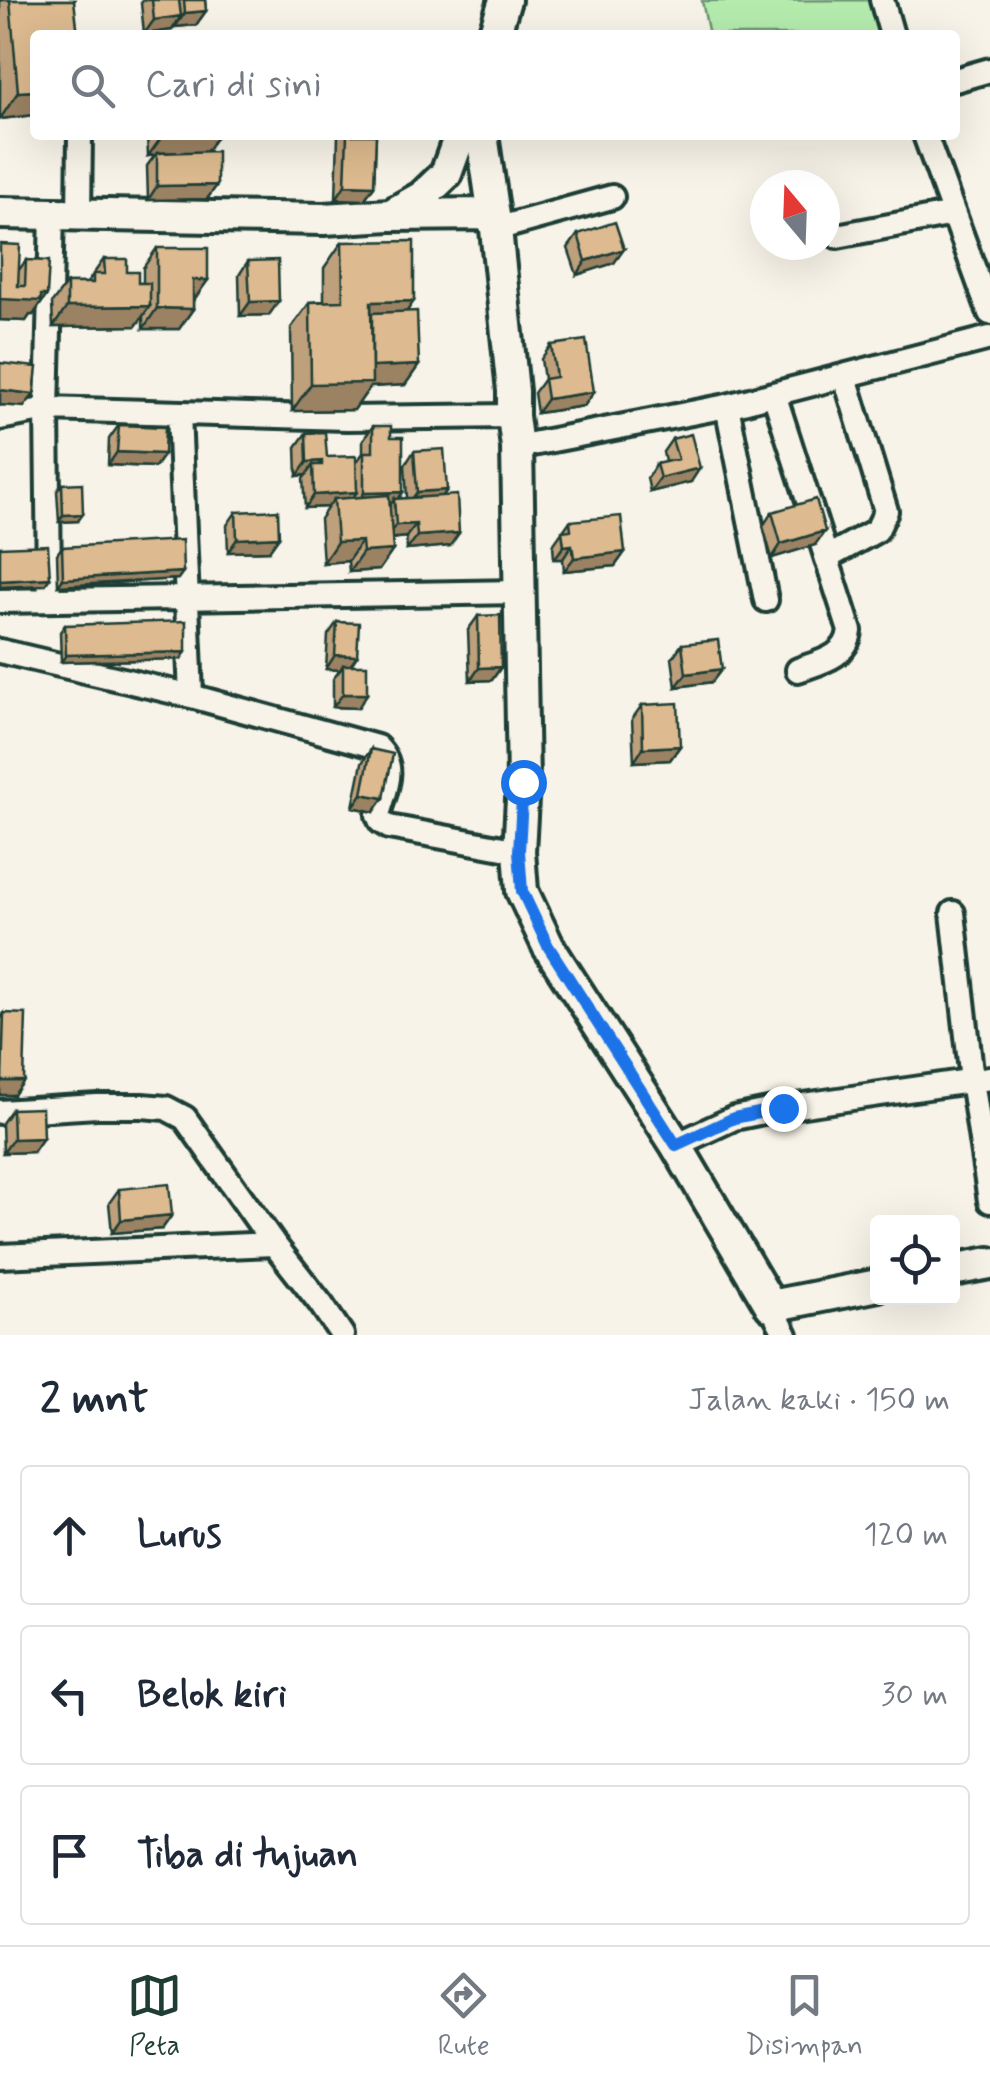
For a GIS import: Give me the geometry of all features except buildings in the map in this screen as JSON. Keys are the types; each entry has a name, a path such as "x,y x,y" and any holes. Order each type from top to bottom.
{"street":[{"path":"496,30 505,0"},
{"path":"882,0 891,30"},
{"path":"960,79 990,70"},
{"path":"49,599 48,410 66,214 79,140"},
{"path":"390,215 436,186 446,174 458,140"},
{"path":"483,140 514,391 517,447 522,891 548,946 676,1145 786,1335"},
{"path":"927,140 990,314"},
{"path":"0,213 324,219 390,215 494,222 612,198"},
{"path":"840,235 953,214"},
{"path":"517,447 727,406 990,338"},
{"path":"828,557 877,530 886,511 845,377"},
{"path":"774,394 850,631 842,650 828,660 798,670"},
{"path":"727,406 766,600"},
{"path":"0,418 48,410 347,418 513,416"},
{"path":"179,413 191,696"},
{"path":"0,601 521,592"},
{"path":"0,651 191,696 377,747 387,757 390,771 378,815 388,827 519,851"},
{"path":"954,913 981,1079 990,1200"},
{"path":"676,1145 734,1118 981,1079"},
{"path":"0,1112 97,1106 166,1108 184,1118 342,1335"},
{"path":"0,1256 274,1244"},
{"path":"960,1269 990,1263"},
{"path":"770,1306 870,1287"}],"green space":[{"path":"870,0 879,30 708,30 702,1"}],"route":[{"path":"523,782 519,851 522,891 548,946 676,1145 734,1118 783,1108"}]}
